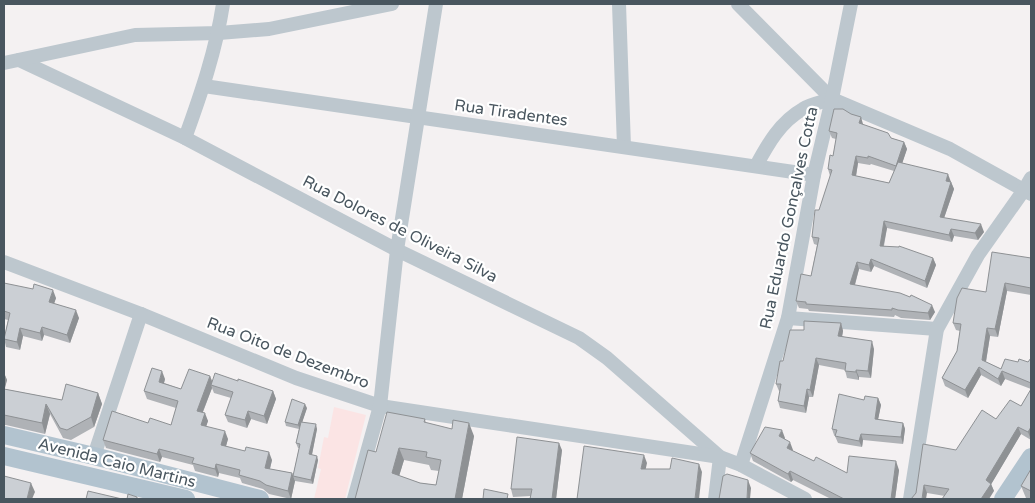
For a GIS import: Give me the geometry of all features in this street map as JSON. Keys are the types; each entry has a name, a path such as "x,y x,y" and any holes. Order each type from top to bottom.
{"main road":[{"name":"Avenida Caio Martins","path":"4,435 260,499"},
{"name":"Avenida Caio Martins","path":"4,456 186,499"},
{"path":"1003,499 1031,457"}],"street":[{"path":"185,138 204,86 219,33 224,4"},
{"path":"4,63 135,35 219,33 269,29 392,4"},
{"path":"354,499 380,406 397,250 436,4"},
{"path":"619,4 624,147"},
{"path":"738,4 832,99 950,149 1028,192"},
{"name":"Rua Eduardo Gonçalves Cotta","path":"741,465 788,318 814,175 832,99 850,4"},
{"name":"Rua Dolores de Oliveira Silva","path":"18,60 185,138 397,250 578,338 607,358 720,457 741,465"},
{"name":"Rua Tiradentes","path":"204,86 814,175"},
{"path":"756,166 770,139 786,121 803,109 832,99"},
{"path":"910,499 938,329 978,255 1028,192 1031,178"},
{"name":"Rua Oito de Dezembro","path":"4,262 142,314 296,378 380,406 720,457"},
{"path":"94,456 142,314"},
{"path":"788,318 938,329"},
{"path":"715,499 720,457"},
{"path":"741,465 805,499"}],"shaded area":[{"path":"334,407 366,415 345,499 314,499 321,469 318,468 324,437 328,438"}],"building":[{"path":"834,109 843,109 861,117 859,123 888,133 891,138 904,142 896,166 868,156 868,158 856,156 852,175 889,183 898,162 948,174 946,181 951,182 940,217 981,224 975,233 951,229 949,235 884,221 880,246 899,246 933,258 925,281 871,259 869,265 857,262 850,284 900,293 910,297 911,295 932,305 928,313 892,308 892,310 806,304 806,302 796,301 801,274 811,276 819,238 812,237 815,210 819,210 832,170 828,169 830,155 833,156 837,133 829,131"},
{"path":"992,252 1031,258 1031,288 1005,283 995,329 987,328 982,360 1001,369 1005,359 1018,362 1019,359 1028,362 1031,358 1031,383 1002,371 998,379 979,367 965,390 942,378 957,351 961,324 953,323 957,298 962,288 986,292"},
{"path":"4,283 33,289 34,284 53,290 49,302 76,310 67,335 42,327 40,333 20,328 17,342 4,339 10,313 4,311"},
{"path":"804,321 841,323 838,336 872,341 868,371 845,371 846,363 816,358 810,390 807,389 804,406 778,401 781,384 776,384 780,361 783,361 790,330 804,330"},
{"path":"152,368 162,371 159,382 181,389 189,369 210,376 197,411 205,413 201,425 225,431 221,445 245,451 246,447 269,452 265,468 292,473 288,491 239,475 240,470 216,464 215,469 192,463 194,458 159,449 157,454 103,440 112,411 148,423 150,418 171,425 178,401 144,391"},
{"path":"215,373 273,391 264,416 248,411 245,420 225,415 233,392 211,385"},
{"path":"66,384 98,393 91,417 67,430 60,428 46,404 42,423 4,415 4,389 62,400"},
{"path":"1031,389 1031,427 1028,432 1018,427 986,480 991,484 981,499 942,499 949,489 924,485 922,499 911,499 916,493 923,444 956,450 982,410 996,419 1010,400 1021,406"},
{"path":"839,394 864,400 865,396 878,398 875,419 903,423 901,437 861,434 859,441 835,436 837,430 832,429"},
{"path":"292,399 305,404 298,425 285,422"},
{"path":"387,412 425,419 424,422 452,429 453,420 469,423 455,499 355,499 368,450 376,452","holes":["399,448 427,452 426,457 441,460 436,485 420,483 392,473"]},
{"path":"301,422 316,424 309,454 317,456 311,480 293,476 300,444 296,443"},
{"path":"765,427 782,430 779,436 790,442 787,448 814,461 816,457 847,473 849,456 896,461 891,499 844,499 790,471 788,474 750,453"},
{"path":"517,437 559,443 552,499 530,499 532,489 511,489"},
{"path":"584,446 644,455 641,469 670,469 672,458 699,464 695,499 577,499"},
{"path":"1031,469 1031,491 1021,486"},
{"path":"727,474 748,480 747,499 719,499 723,476"},
{"path":"4,476 31,483 27,499 4,499"},
{"path":"484,489 508,494 507,499 483,499"},
{"path":"88,491 122,499 86,499"},
{"path":"128,494 137,497 137,499 127,499"}]}
